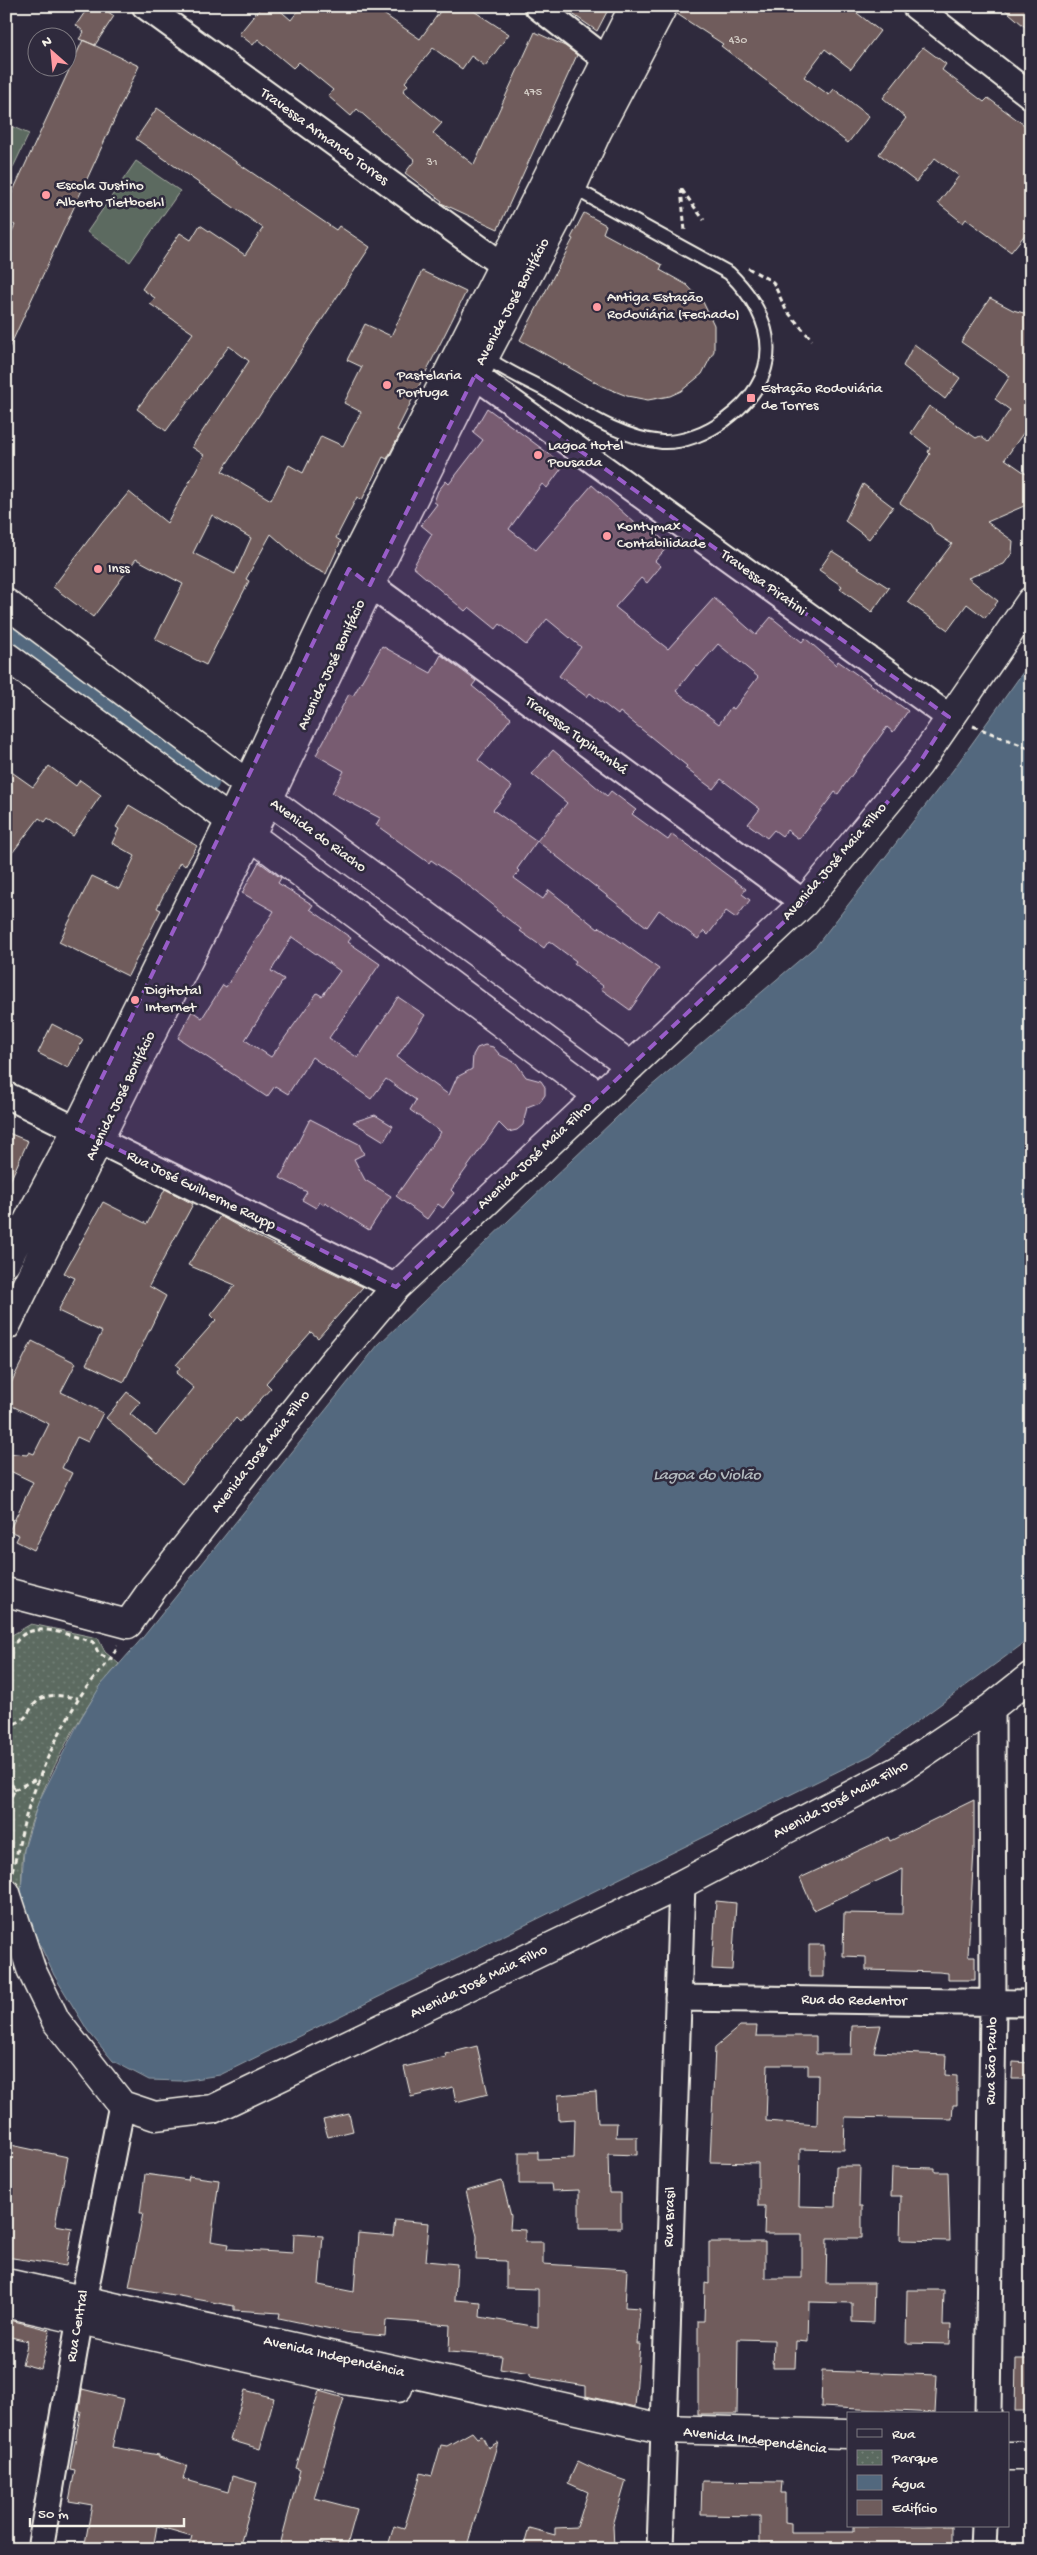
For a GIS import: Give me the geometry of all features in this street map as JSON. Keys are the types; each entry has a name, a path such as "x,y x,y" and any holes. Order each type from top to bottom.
{"street":[{"name":"Travessa Armando Torres","path":"145,6 514,274"},
{"path":"537,6 618,68"},
{"name":"Avenida José Bonifácio","path":"6,1326 88,1134 240,828 360,577 560,182 597,132 618,68 634,6"},
{"name":"Avenida José Bonifácio","path":"618,68 663,6"},
{"path":"915,6 1031,96"},
{"name":"Travessa Piratini","path":"470,359 949,717"},
{"name":"Travessa Tupinambá","path":"360,577 804,903"},
{"name":"Avenida José Maia Filho","path":"128,1624 154,1586 332,1363 396,1287 804,903 918,765 949,717 1031,601"},
{"name":"Avenida do Riacho","path":"6,604 257,792 631,1066"},
{"path":"6,656 599,1096"},
{"name":"Rua José Guilherme Raupp","path":"6,1095 396,1287"},
{"name":"Avenida José Bonifácio","path":"6,1262 88,1134"},
{"path":"6,1592 128,1624"},
{"name":"Avenida José Maia Filho","path":"122,2105 155,2116 213,2109 682,1884 897,1772 992,1707 1031,1676"},
{"name":"Rua São Paulo","path":"988,2412 993,2003 992,1707"},
{"path":"9,1883 31,1970 56,2021 122,2105"},
{"name":"Rua Brasil","path":"660,2549 662,2429 682,1884"},
{"name":"Rua do Redentor","path":"678,1998 1031,2003"},
{"name":"Rua Central","path":"40,2549 81,2310 122,2105"},
{"name":"Avenida Independência","path":"6,2283 81,2310 352,2371 662,2429 847,2453"},
{"name":"Avenida Independência","path":"6,2303 81,2310"},
{"name":"Avenida Independência","path":"662,2429 847,2434"},
{"path":"1010,2437 1031,2437"},
{"path":"1010,2456 1031,2456"},
{"path":"983,2549 984,2528"}],"lane":[{"path":"470,359 621,433 649,440 679,441 698,434 717,426 751,398 767,360 767,338 760,314 742,286 728,273 560,182"}],"path":[{"path":"681,189 704,220"},
{"path":"949,717 1031,749"},
{"path":"9,1883 38,1778 78,1698 112,1660 128,1624"},
{"path":"6,1640 16,1642 22,1633 36,1629 93,1642 99,1654 112,1660"},
{"path":"6,1726 22,1721 39,1700 51,1696 78,1698"},
{"path":"6,1777 15,1790"},
{"path":"6,1794 38,1778"},
{"path":"6,1808 15,1790"}],"highlighted area":[{"path":"475,375 949,717 918,765 804,903 396,1287 77,1129 349,569 370,585"}],"green space":[{"path":"6,124 29,134 6,182"},
{"path":"136,161 180,191 130,262 87,232"},
{"path":"31,1624 98,1638 105,1652 119,1664 75,1727 49,1777 30,1827 24,1849 21,1891 6,1886 6,1634 12,1635"}],"water":[{"name":"Lagoa do Violão","path":"1031,661 1031,1638 871,1755 220,2075 181,2081 149,2080 113,2061 88,2031 54,1975 29,1921 21,1891 24,1850 38,1803 81,1718 101,1685 144,1636 378,1345 636,1099 816,946 953,770"}],"building":[{"path":"89,6 100,6 114,16 95,45 79,39 84,32 76,25"},
{"path":"262,6 275,6 291,20 302,6 372,6 420,39 444,6 466,6 509,34 485,66 471,56 462,69 433,48 405,82 408,85 403,91 442,123 433,133 474,165 535,32 565,46 577,55 498,229 441,203 442,201 405,173 415,160 357,109 351,116 328,96 333,90 299,62 293,68 258,39 253,45 239,34"},
{"path":"561,6 610,6 597,31"},
{"path":"678,6 848,6 880,31 851,69 825,49 804,77 829,95 834,89 869,116 848,143 721,46 723,44 677,14"},
{"path":"1001,6 1031,6 1031,32"},
{"path":"83,40 139,66 6,355 6,244 15,225 6,221 6,206 65,78 78,78 78,51"},
{"path":"923,47 946,64 942,70 984,102 988,98 1031,130 1031,227 1011,252 966,219 963,223 938,203 959,176 935,158 916,182 879,154 906,118 883,98"},
{"path":"157,108 336,230 339,226 370,247 222,471 271,500 289,465 303,473 321,436 343,446 361,412 344,403 362,367 347,360 365,324 391,336 422,271 466,292 397,430 401,432 387,459 383,457 362,500 357,497 336,538 341,541 326,574 305,564 271,534 246,579 249,581 206,665 155,639 183,584 136,559 93,617 53,587 102,522 129,492 167,523 204,455 192,447 249,361 229,346 166,431 137,409 193,333 150,304 155,298 142,289 180,233 191,240 200,225 245,255 263,228 136,139","holes":["212,515 251,538 235,574 193,553"]},
{"name":"Antiga Estação Rodoviária (Fechado)","path":"584,213 606,225 603,233 662,265 660,270 687,285 703,302 714,325 714,351 702,374 681,391 670,396 648,400 627,396 602,386 520,340 573,239 571,238"},
{"path":"990,298 1013,310 1031,315 1031,422 1005,459 1031,477 1031,503 987,522 1013,541 1012,553 1004,564 968,578 998,601 985,618 967,604 948,630 908,602 952,544 935,533 930,524 900,503 930,454 928,452 930,448 911,433 929,406 976,438 980,436 988,442 1010,410 995,399 1010,376 961,342"},
{"path":"914,344 960,378 945,399 903,366"},
{"path":"487,408 564,465 547,488 542,484 509,529 536,550 592,485 644,531 648,526 669,545 655,561 661,566 647,583 641,578 615,607 668,649 714,598 756,635 771,617 802,642 805,638 836,665 838,661 908,711 893,732 887,727 838,794 835,792 799,839 787,830 782,836 774,830 767,838 748,824 760,809 721,779 713,789 685,768 687,766 620,712 618,715 590,693 587,697 559,676 581,647 547,619 526,645 500,624 496,629 469,607 465,611 413,567 432,534 421,525 437,504 434,502 438,491 446,481 449,484 483,440 473,432","holes":["718,644 758,677 734,709 731,707 719,724 676,691 696,666 698,667"]},
{"path":"863,484 893,507 869,539 845,521"},
{"path":"832,551 889,588 872,612 840,589 842,586 819,570"},
{"path":"382,646 431,673 441,655 476,681 472,686 511,718 478,760 512,787 493,810 537,841 517,869 519,871 514,878 543,899 549,890 598,929 600,927 659,969 630,1010 601,989 603,986 574,964 576,961 549,941 544,948 520,931 521,929 473,889 431,860 429,863 376,825 380,818 332,793 344,771 316,755 349,694 353,696"},
{"path":"553,750 607,796 611,791 636,810 632,814 668,840 672,834 746,889 742,894 750,900 736,918 726,911 708,935 704,931 698,939 659,910 647,927 537,841 567,803 532,774"},
{"path":"49,766 76,786 80,780 101,795 73,836 48,818 45,822 39,818 6,861 6,768 33,787"},
{"path":"129,805 197,846 185,866 180,862 157,908 161,910 128,976 59,942 92,876 119,889 135,856 112,843 119,829 116,827"},
{"path":"259,862 281,878 278,883 313,905 310,909 351,938 348,942 380,964 329,1038 358,1058 398,997 425,1015 397,1057 449,1095 457,1077 472,1069 473,1055 477,1048 485,1045 493,1047 500,1055 516,1063 526,1077 541,1081 545,1087 545,1095 540,1102 527,1107 523,1125 517,1130 508,1132 499,1123 451,1190 454,1193 443,1208 438,1204 427,1219 396,1196 441,1132 410,1110 416,1100 386,1079 371,1099 312,1057 288,1094 275,1086 267,1097 178,1038 192,1011 202,1018 223,985 226,987 274,911 242,893","holes":["292,937 340,971 322,996 317,993 271,1057 245,1040 284,979 271,971"]},
{"path":"52,1024 83,1040 68,1068 38,1053"},
{"path":"375,1115 393,1126 384,1141 353,1122"},
{"path":"310,1119 359,1144 364,1154 354,1159 365,1180 391,1196 369,1230 325,1202 324,1205 320,1202 316,1208 302,1200 307,1192 280,1178"},
{"path":"6,1132 28,1141 6,1190"},
{"path":"165,1189 193,1204 149,1286 166,1296 124,1382 86,1364 102,1332 58,1311 75,1278 64,1273 103,1202 147,1224"},
{"path":"220,1216 250,1233 363,1287 318,1338 311,1332 266,1383 271,1388 240,1422 236,1418 182,1484 106,1418 127,1392 140,1402 130,1414 156,1435 194,1388 176,1373 180,1368 176,1365 216,1320 211,1315 235,1285 188,1265"},
{"path":"32,1341 76,1363 61,1392 103,1413 88,1442 77,1437 62,1468 72,1473 34,1550 16,1541 19,1535 9,1531 33,1482 6,1469 6,1453 27,1455 29,1452 34,1454 49,1424 6,1403 6,1393"},
{"path":"974,1800 974,1850 968,1956 975,1956 975,1980 948,1980 948,1973 939,1972 866,1970 866,1957 843,1956 844,1913 902,1914 903,1869 814,1910 800,1878 888,1837 890,1841"},
{"path":"716,1901 736,1903 732,1970 712,1969"},
{"path":"809,1945 824,1945 824,1977 809,1977"},
{"path":"881,2025 874,2052 946,2055 945,2075 957,2076 957,2105 953,2105 952,2119 845,2117 844,2150 800,2149 799,2206 835,2207 836,2166 860,2166 859,2206 862,2206 862,2238 827,2238 826,2283 874,2283 873,2323 852,2322 852,2303 809,2302 808,2342 796,2341 795,2368 773,2368 774,2340 738,2339 737,2414 698,2414 698,2321 704,2321 705,2283 709,2284 709,2242 765,2242 765,2278 802,2278 802,2234 764,2234 765,2206 758,2206 758,2163 710,2162 715,2047 740,2026 757,2026 756,2036 816,2036 816,2054 851,2054 852,2026","holes":["768,2065 808,2065 808,2075 818,2075 817,2125 766,2121"]},
{"path":"477,2046 488,2094 456,2102 453,2087 411,2097 404,2067 446,2057 445,2054"},
{"path":"1013,2062 1031,2063 1031,2079 1012,2079"},
{"path":"596,2092 598,2123 617,2123 616,2137 637,2137 637,2155 608,2154 609,2193 621,2193 621,2228 579,2228 579,2190 552,2191 551,2184 519,2184 519,2152 538,2152 538,2159 574,2158 575,2119 559,2120 558,2095"},
{"path":"349,2114 353,2131 328,2137 323,2120"},
{"path":"6,2144 68,2157 55,2225 72,2228 66,2266 6,2257 6,2228 11,2196 6,2195"},
{"path":"892,2167 935,2168 935,2172 948,2172 950,2241 900,2240 901,2196 891,2196"},
{"path":"145,2174 188,2180 189,2176 219,2180 211,2241 229,2244 228,2249 293,2253 294,2234 323,2236 319,2285 354,2292 358,2233 393,2236 395,2220 429,2223 426,2261 457,2264 455,2300 481,2302 480,2317 538,2327 538,2289 506,2288 506,2261 476,2260 477,2236 466,2191 502,2181 511,2216 510,2229 525,2230 525,2242 543,2242 543,2264 627,2269 625,2307 640,2308 637,2344 640,2344 635,2407 586,2396 586,2386 530,2377 530,2374 500,2369 502,2356 449,2352 450,2325 386,2320 385,2336 350,2333 279,2318 280,2313 234,2310 234,2306 129,2287 143,2213 140,2213"},
{"path":"907,2290 944,2290 943,2325 951,2325 950,2344 906,2343"},
{"path":"6,2319 50,2330 41,2369 22,2364 28,2341 6,2336"},
{"path":"1016,2359 1031,2359 1031,2411 1015,2411"},
{"path":"822,2371 937,2375 935,2412 821,2407"},
{"path":"82,2389 123,2399 112,2447 159,2455 159,2457 187,2465 183,2479 228,2492 232,2476 257,2483 239,2549 188,2549 192,2536 157,2526 153,2549 84,2549 92,2505 69,2501 75,2470 70,2469 81,2411 79,2410"},
{"path":"245,2390 274,2398 260,2449 230,2440"},
{"path":"319,2391 344,2398 314,2498 357,2509 346,2549 312,2541 310,2549 279,2549 300,2470 296,2468"},
{"path":"472,2432 477,2438 482,2436 488,2448 498,2442 466,2549 387,2549 394,2526 404,2529 421,2473 432,2476 441,2445 447,2446"},
{"path":"578,2461 626,2481 613,2525 614,2549 523,2549 529,2528 555,2535 555,2528 577,2527 588,2492 568,2483"},
{"path":"702,2481 782,2482 781,2493 785,2493 785,2522 791,2523 791,2532 854,2532 854,2528 952,2528 952,2549 765,2549 765,2545 760,2545 760,2516 701,2515"}],"waterway":[{"path":"6,631 209,782"}],"place":[{"name":"Escola Justino Alberto Tietboehl","path":"46,195"},
{"name":"Antiga Estação Rodoviária (Fechado)","path":"597,307"},
{"name":"Pastelaria Portuga","path":"387,385"},
{"name":"Estação Rodoviária de Torres","path":"751,398"},
{"name":"Lagoa Hotel Pousada","path":"538,455"},
{"name":"Kontymax Contabilidade","path":"607,536"},
{"name":"Inss","path":"98,569"},
{"name":"Digitotal Internet","path":"135,1000"}]}
